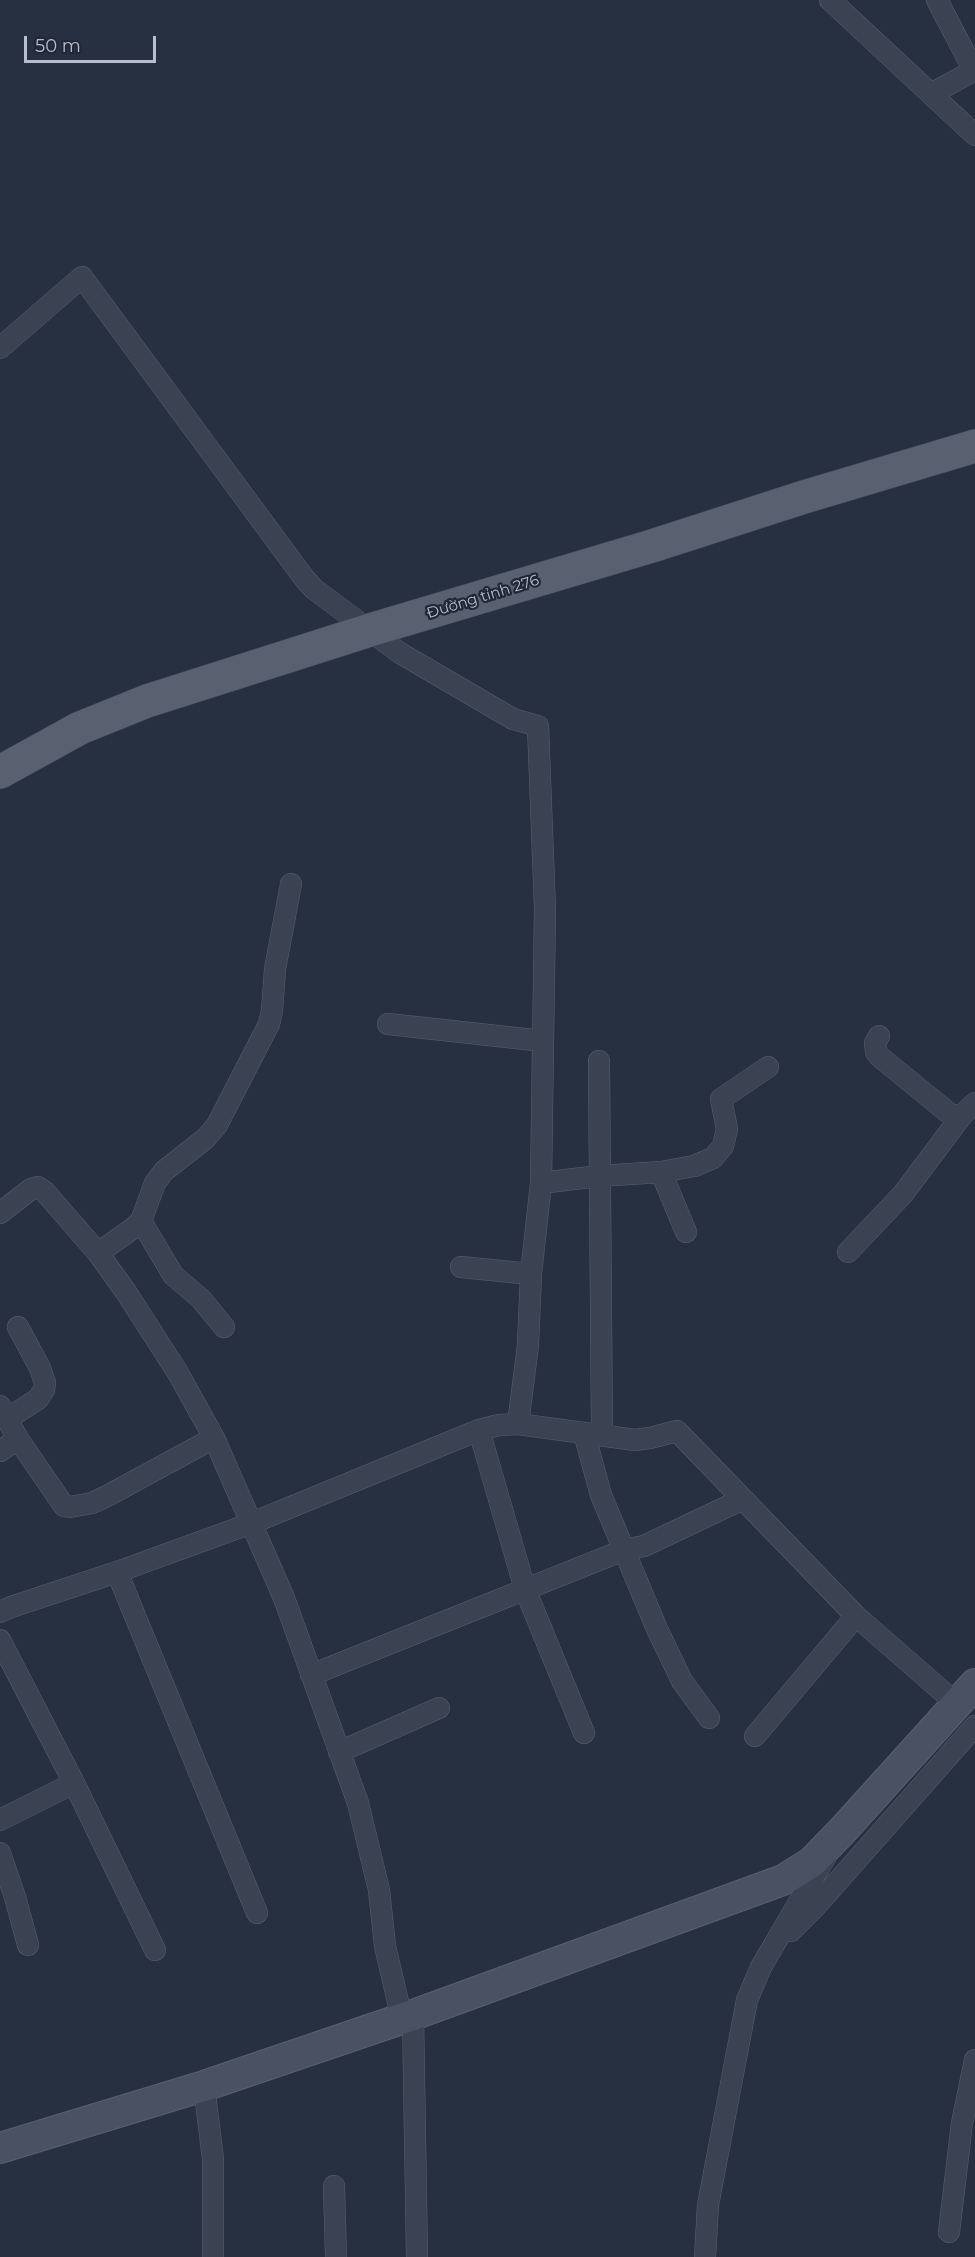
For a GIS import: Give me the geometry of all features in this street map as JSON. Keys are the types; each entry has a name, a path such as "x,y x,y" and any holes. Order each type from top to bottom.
{"main road":[{"name":"Đường tỉnh 276","path":"0,772 80,728 129,707 370,630 975,446"},
{"path":"0,2148 204,2086 407,2017 783,1880 812,1862 969,1705"}],"street":[{"path":"830,0 975,135"},
{"path":"931,94 974,71 937,0"},
{"path":"0,348 82,277 303,578 314,589 400,653 513,719 538,726 545,909 542,1183 531,1274 529,1333 518,1424"},
{"path":"98,1253 141,1221 155,1183 164,1171 206,1138 217,1125 269,1024 275,969 291,884"},
{"path":"388,1024 543,1041"},
{"path":"879,1036 875,1047 880,1058 950,1114 957,1116 969,1109"},
{"path":"598,1061 599,1176 593,1434 601,1495 657,1629 682,1681 708,1718"},
{"path":"542,1183 661,1172 693,1166 713,1158 723,1146 727,1130 721,1099 768,1067"},
{"path":"848,1252 903,1194 969,1109"},
{"path":"661,1172 686,1232"},
{"path":"0,1213 32,1188 38,1187 98,1253 178,1373 214,1438 284,1598 358,1803 379,1890 386,1946 407,2017 417,2257"},
{"path":"141,1221 173,1275 201,1299 224,1327"},
{"path":"461,1267 531,1274"},
{"path":"18,1327 40,1368 45,1383 44,1390 38,1399 3,1413 64,1506 70,1508 92,1503 214,1438"},
{"path":"0,1612 252,1522 479,1430 499,1425 518,1424 635,1440 676,1431 856,1617 969,1705 816,1906 770,1952"},
{"path":"479,1430 525,1589 584,1733"},
{"path":"0,1451 18,1439"},
{"path":"311,1675 624,1550 644,1546 743,1499"},
{"path":"117,1572 257,1913"},
{"path":"756,1736 856,1617"},
{"path":"0,1641 74,1782 155,1950"},
{"path":"339,1752 439,1708"},
{"path":"0,1820 74,1782"},
{"path":"705,2257 708,2205 747,2000 770,1952 823,1861 831,1843"},
{"path":"0,1853 28,1945"},
{"path":"949,2232 962,2122 974,2066"},
{"path":"204,2086 213,2159 213,2257"},
{"path":"334,2186 336,2257"}]}
